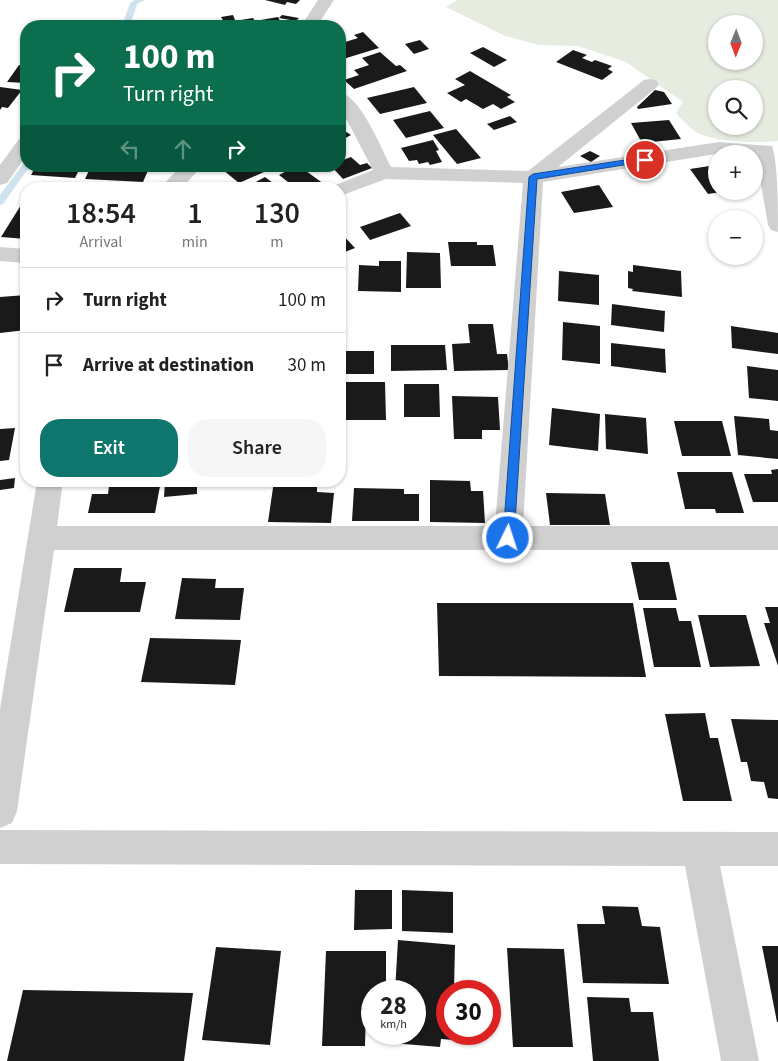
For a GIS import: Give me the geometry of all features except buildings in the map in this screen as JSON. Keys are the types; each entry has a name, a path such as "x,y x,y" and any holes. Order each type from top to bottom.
{"street":[{"path":"313,20 326,0"},
{"path":"508,538 533,177 650,84"},
{"path":"346,103 384,173"},
{"path":"346,188 384,173 533,177 719,148 765,150 778,225"},
{"path":"0,179 14,152"},
{"path":"176,182 186,172"},
{"path":"0,254 20,256"},
{"path":"0,811 49,487"},
{"path":"42,538 778,538"},
{"path":"0,847 778,849"},
{"path":"699,849 740,1061"}],"shaded area":[{"path":"457,0 778,0 778,141 736,141 704,136 688,126 676,113 683,102 626,62 578,46 539,45 505,36 446,7"}],"waterway":[{"path":"128,20 134,3 141,0"},
{"path":"0,202 22,172"}],"route":[{"path":"508,538 533,177 645,160"}]}
